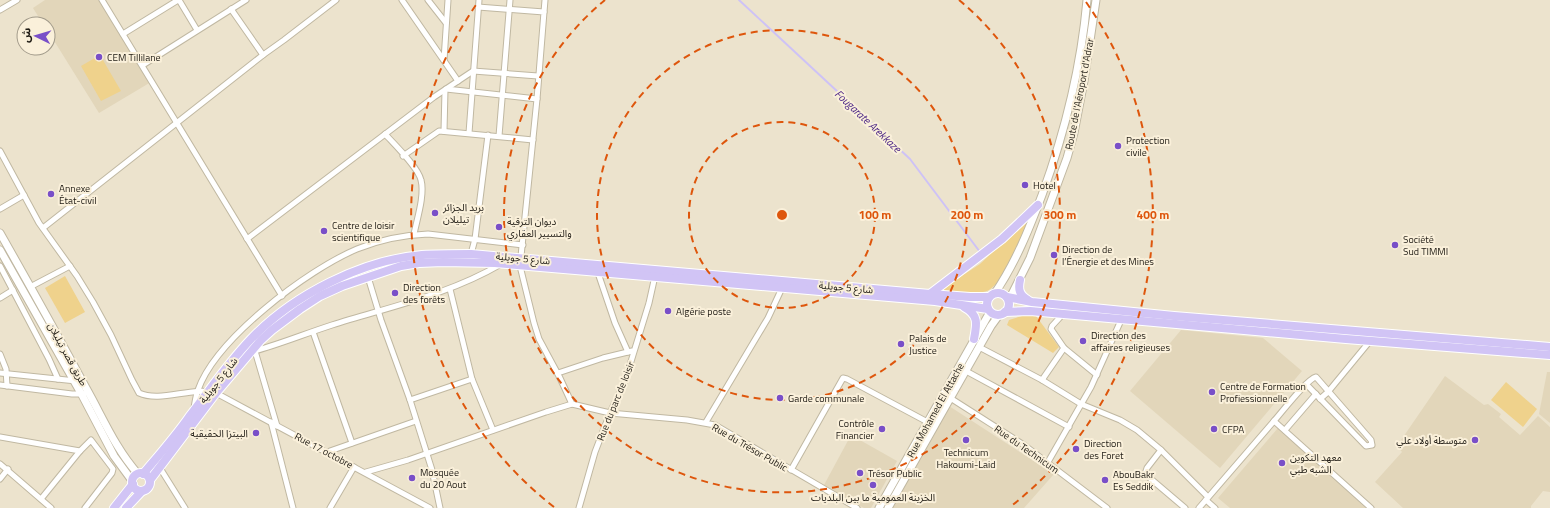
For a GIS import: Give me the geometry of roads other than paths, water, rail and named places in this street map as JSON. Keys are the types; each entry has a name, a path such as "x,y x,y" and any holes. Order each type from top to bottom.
{"main road":[{"name":"Route de l'Aéroport d'Adrar","path":"992,295 1017,257 1051,171 1068,114 1076,78 1087,0"},
{"name":"Route de l'Aéroport d'Adrar","path":"1009,300 1020,280 1061,175 1075,126 1084,81 1096,0"},
{"path":"1051,171 1061,175"},
{"path":"930,294 1002,238 1038,206 1048,209"},
{"name":"طريق قصر تيليلان","path":"0,233 83,382 86,394 114,456 133,483"},
{"name":"طريق قصر تيليلان","path":"0,250 74,381 86,394 122,455 141,474"},
{"name":"شارع 5 جويلية","path":"150,480 213,392 233,359 265,326 303,296 361,270 386,262 421,255 470,254 598,273 655,274 782,288 820,288 970,297 992,295"},
{"name":"شارع 5 جويلية","path":"141,474 194,411 272,330 306,304 320,296 401,266 419,263 468,262 501,264 520,262 820,288 935,301 989,310"},
{"path":"1020,280 1020,294 1032,302"},
{"path":"1550,347 1188,317 1009,300 1002,294 992,295 987,303 989,310 1002,314 1030,311 1063,313 1370,341 1550,355"},
{"path":"1002,314 1009,300"},
{"path":"960,305 970,310 975,316 976,326 974,338"},
{"name":"Rue Mohamed El Attache","path":"879,508 944,394 989,310"},
{"name":"Rue Mohamed El Attache","path":"888,508 979,347 1002,314"},
{"path":"114,508 133,483 134,477 141,474 146,475 150,480 149,487 142,491 126,508"},
{"path":"133,483 137,490 142,491"}],"street":[{"path":"0,10 17,0"},
{"path":"102,0 143,65 282,296"},
{"path":"123,34 178,0 197,30"},
{"path":"143,65 246,0"},
{"path":"43,228 263,55 336,0"},
{"path":"402,0 458,81"},
{"path":"428,0 446,23"},
{"path":"444,60 448,0"},
{"path":"469,133 478,0"},
{"path":"499,136 510,0"},
{"path":"366,472 572,404 558,373 545,352 534,323 520,262 523,245 537,99 545,0"},
{"path":"478,7 544,12"},
{"path":"231,9 263,55"},
{"path":"247,239 384,134 473,71 538,76"},
{"path":"446,90 537,99"},
{"path":"444,131 446,90"},
{"path":"403,156 436,132 444,131 532,140"},
{"path":"384,134 416,170 421,179 422,189 414,234"},
{"path":"470,254 476,239 488,135"},
{"path":"0,151 43,228 77,276 97,309 139,392 152,396 198,390 213,392"},
{"path":"0,209 24,195"},
{"path":"194,411 198,390 212,365 250,321 316,271 344,255 378,242 414,234 428,234 523,245"},
{"path":"277,426 252,352 450,290 501,264"},
{"path":"0,266 14,290 58,379"},
{"path":"30,287 70,266"},
{"path":"598,273 615,323 628,352"},
{"name":"Rue du parc de loisir","path":"579,508 595,452 610,413 625,381 655,274"},
{"path":"368,277 432,470 440,508"},
{"path":"706,422 768,318 782,288"},
{"path":"0,298 14,290"},
{"path":"450,290 472,379 492,430"},
{"path":"1063,313 1051,328 1064,348 1097,375"},
{"path":"1048,462 1097,375 1122,318"},
{"path":"313,332 352,443"},
{"path":"1320,399 1328,392 1370,341"},
{"path":"979,347 1042,380 1081,404 1120,420 1137,430 1161,450 1215,508"},
{"path":"1042,380 1064,348"},
{"path":"558,373 604,358 634,351"},
{"path":"0,354 7,373 7,386"},
{"path":"966,371 1069,427"},
{"path":"0,373 83,382"},
{"path":"1199,508 1306,384 1314,377 1316,377 1371,440 1372,444 1366,446 1306,384"},
{"path":"791,470 843,378 935,426"},
{"path":"410,400 472,379"},
{"path":"0,386 72,394 86,394"},
{"name":"Rue 17 octobre","path":"213,392 366,472 430,508"},
{"name":"Rue du Technicum","path":"944,394 1048,462 1107,508"},
{"path":"1285,430 1316,394"},
{"name":"Rue du Trésor Public","path":"572,404 610,413 706,422 723,428 791,470 857,508"},
{"path":"327,452 416,421"},
{"path":"1274,421 1371,508"},
{"path":"271,422 293,508"},
{"path":"0,437 80,451"},
{"path":"41,499 80,451 90,440 92,440 113,470 85,508"},
{"path":"1161,450 1147,468 1145,474 1185,508"},
{"path":"0,464 8,469 51,508"},
{"path":"330,508 354,467"},
{"path":"160,468 185,508"},
{"path":"0,479 8,469"}],"waterway":[{"name":"Fougarate Arekkaze","path":"739,0 910,159 980,252"}],"place":[{"name":"CEM Tillilane","path":"99,57"},
{"name":"Protection civile","path":"1118,146"},
{"name":"Hotel","path":"1025,185"},
{"name":"Annexe État-civil","path":"51,194"},
{"name":"بريد الجزائر تيليلان","path":"435,213"},
{"name":"ديوان الترقية والتسيير العقاري","path":"499,227"},
{"name":"Centre de loisir scientifique","path":"324,231"},
{"name":"Société Sud TIMMI","path":"1395,245"},
{"name":"Direction de l’Énergie et des Mines","path":"1054,255"},
{"name":"Direction des forêts","path":"395,293"},
{"name":"Algérie poste","path":"668,311"},
{"name":"Direction des affaires religieuses","path":"1083,341"},
{"name":"Palais de Justice","path":"901,344"},
{"name":"Centre de Formation Profiessionnelle","path":"1212,392"},
{"name":"Garde communale","path":"780,398"},
{"name":"Contrôle Financier","path":"882,429"},
{"name":"CFPA","path":"1214,429"},
{"name":"البيتزا الحقيقية","path":"256,433"},
{"name":"Technicum Hakoumi-Laid","path":"966,440"},
{"name":"متوسطة أولاد علي","path":"1475,440"},
{"name":"Direction des Foret","path":"1076,449"},
{"name":"معهد التكوين الشبه طبي","path":"1282,463"},
{"name":"Trésor Public","path":"860,473"},
{"name":"Mosquée du 20 Aout","path":"412,478"},
{"name":"AbouBakr Es Seddik","path":"1105,480"},
{"name":"الخزينة العمومية ما بين البلديات","path":"873,485"}]}
